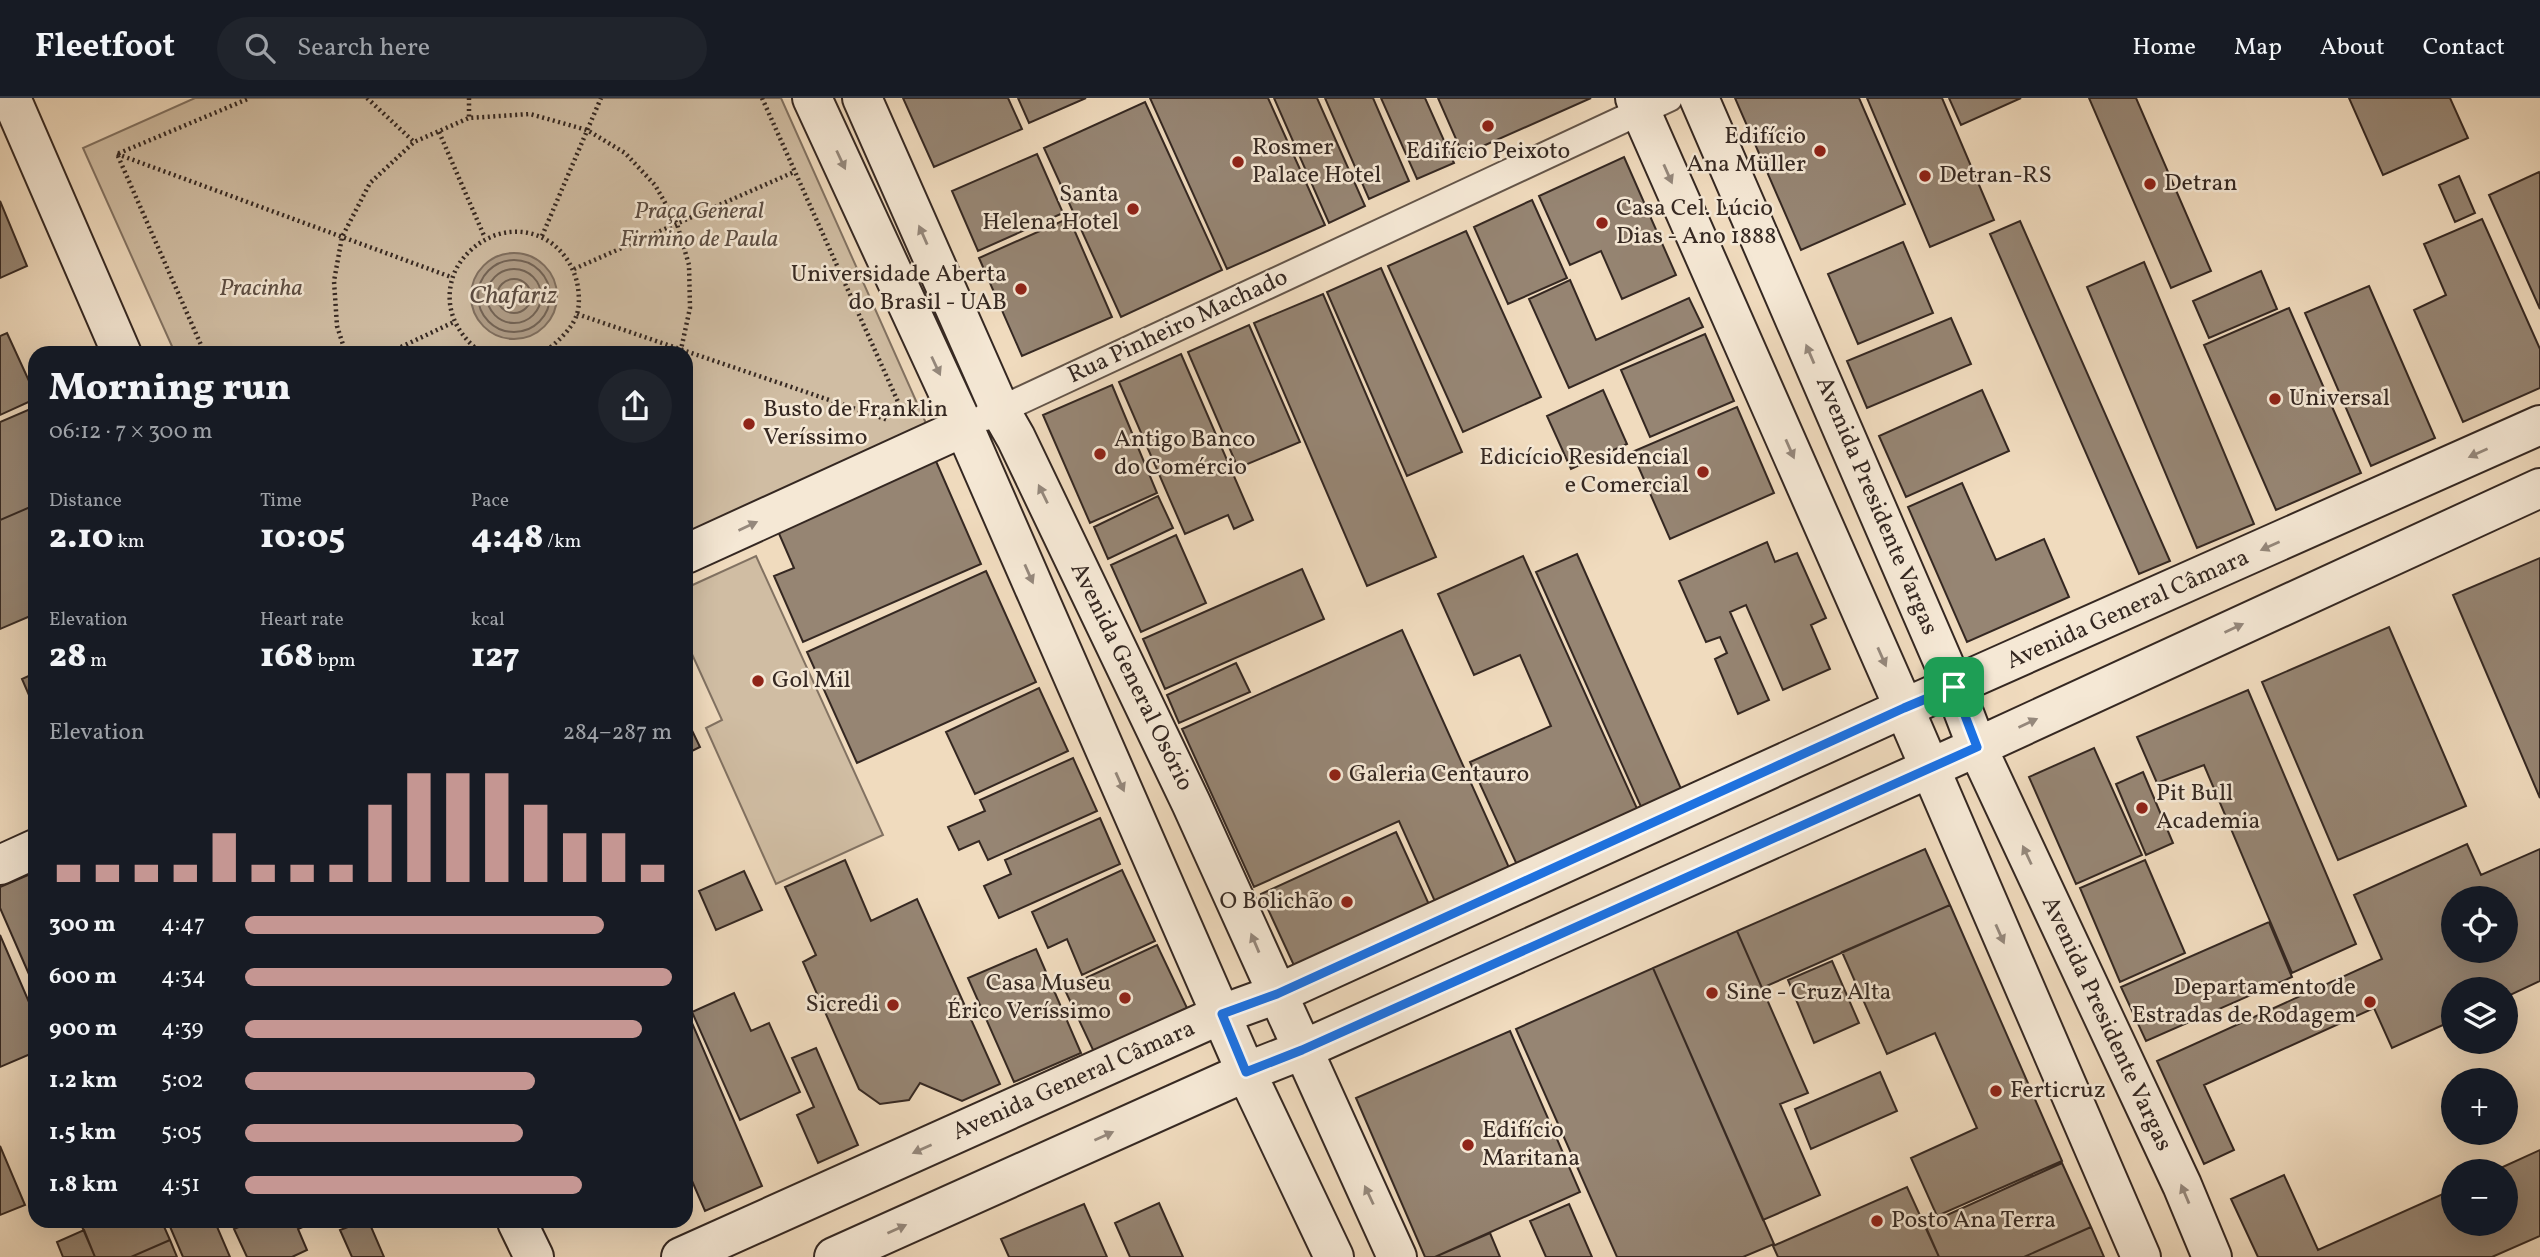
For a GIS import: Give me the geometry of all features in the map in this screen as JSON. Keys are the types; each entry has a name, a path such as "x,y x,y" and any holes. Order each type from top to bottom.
{"main road":[{"name":"Avenida General Osório","path":"812,98 964,427 1246,1072 1334,1257"},
{"name":"Avenida General Osório","path":"862,98 1000,410 1016,438 1185,790 1397,1257"},
{"name":"Avenida Presidente Vargas","path":"1699,98 1954,687 1977,747 2182,1185 2212,1257"},
{"path":"14,99 119,346"},
{"path":"1648,102 1928,767 2141,1257"},
{"name":"Avenida General Câmara","path":"681,1257 1222,1014 1277,994 1904,708 2540,425"},
{"name":"Rua Pinheiro Machado","path":"693,551 964,427"},
{"path":"834,1257 1977,747 2540,488"},
{"path":"0,864 28,852"},
{"path":"520,1228 534,1257"}],"street":[{"name":"Rua Pinheiro Machado","path":"964,427 1648,102"}],"path":[{"path":"117,154 250,98"},
{"path":"367,98 414,142"},
{"path":"469,98 469,118"},
{"path":"542,236 601,98"},
{"path":"762,98 904,414"},
{"path":"343,346 337,326 334,281 342,237 370,183 414,142 469,118 530,114 587,130 625,153 655,185 677,224 689,265 690,308 682,346"},
{"path":"439,132 485,238"},
{"path":"117,154 451,276"},
{"path":"117,154 201,346"},
{"path":"574,269 794,172"},
{"path":"472,346 454,323 449,300 451,276 463,258 485,238 512,230 542,236 559,248 574,269 579,292 577,314 553,346"},
{"path":"577,314 665,346"},
{"path":"404,346 454,323"},
{"path":"693,356 897,423"}],"green space":[{"name":"Praça General Firmino de Paula","path":"195,98 781,98 929,430 693,535 693,346 172,346 83,148"},
{"name":"Gol Mil","path":"756,556 883,835 776,884 706,728 722,720 693,656 693,585"}],"water":[{"name":"Chafariz","path":"514,253 531,256 545,265 554,279 557,296 554,313 545,327 531,336 514,339 497,336 483,327 474,313 471,296 474,279 483,265 497,256"}],"building":[{"path":"903,98 1008,98 1022,129 934,167"},
{"path":"1018,98 1086,98 1029,123"},
{"name":"Rosmer Palace Hotel","path":"1150,98 1268,98 1325,225 1227,269"},
{"path":"1274,98 1317,98 1365,206 1329,223"},
{"path":"1325,98 1373,98 1409,181 1369,199"},
{"path":"1381,98 1425,98 1454,163 1417,179"},
{"name":"Edifício Peixoto","path":"1438,98 1591,98 1463,155"},
{"name":"Edifício Ana Müller","path":"1735,98 1859,98 1905,204 1801,250"},
{"path":"1867,98 1942,98 1994,220 1930,247"},
{"path":"1949,98 2021,98 1961,125"},
{"name":"Detran","path":"2089,98 2136,98 2211,271 2171,288"},
{"path":"2349,98 2450,98 2468,138 2383,175"},
{"name":"Santa Helena Hotel","path":"1145,102 1222,270 1121,317 1044,148"},
{"path":"1037,154 1063,213 978,251 952,191"},
{"name":"Casa Cel. Lúcio Dias - Ano 1888","path":"1624,157 1676,275 1622,299 1601,251 1570,265 1539,196"},
{"path":"2539,172 2540,174 2540,309 2489,195"},
{"path":"2459,176 2475,213 2455,222 2439,185"},
{"path":"1532,200 1567,278 1508,304 1474,227"},
{"path":"0,201 27,266 0,278"},
{"path":"1069,218 1112,317 1022,356 979,258"},
{"path":"2482,219 2540,349 2540,388 2463,422 2414,310 2446,295 2424,244"},
{"path":"2020,221 2170,561 2139,574 1990,234"},
{"path":"1466,231 1541,397 1463,432 1388,266"},
{"path":"1903,242 1933,313 1858,344 1828,274"},
{"path":"2144,262 2254,524 2197,548 2087,287"},
{"path":"1381,268 1462,452 1407,476 1327,292"},
{"path":"2261,271 2277,309 2209,338 2193,301"},
{"path":"1570,280 1596,340 1689,298 1703,327 1569,388 1529,299"},
{"path":"2369,286 2435,438 2371,466 2305,313"},
{"path":"1323,294 1436,557 1367,586 1254,323"},
{"path":"2289,308 2361,473 2276,510 2204,345"},
{"path":"1951,318 1971,364 1867,408 1847,361"},
{"path":"1249,325 1300,442 1238,468 1188,352"},
{"path":"7,333 28,379 28,402 0,415 0,336"},
{"path":"1705,334 1734,401 1650,437 1621,370"},
{"path":"1181,354 1253,520 1234,529 1228,515 1185,534 1119,382"},
{"name":"Antigo Banco do Comércio","path":"1112,385 1157,493 1090,523 1043,415"},
{"path":"1603,390 1627,444 1571,469 1547,416"},
{"path":"1982,390 2009,451 1906,497 1879,436"},
{"name":"Edicício Residencial e Comercial","path":"1737,407 1774,493 1670,539 1632,452"},
{"path":"28,410 28,508 0,520 0,422"},
{"path":"935,459 981,564 803,642 774,576 794,568 777,529"},
{"path":"1962,483 1996,560 2044,539 2069,597 1967,642 1908,507"},
{"path":"1158,496 1173,528 1108,559 1094,527"},
{"path":"28,508 28,617 0,629 0,520"},
{"path":"1176,535 1206,603 1141,632 1111,565"},
{"path":"1767,542 1775,562 1797,553 1826,618 1811,625 1830,669 1783,690 1746,605 1730,612 1769,700 1738,714 1715,659 1727,653 1720,637 1706,642 1679,581"},
{"path":"1577,554 1682,791 1642,809 1536,572"},
{"path":"1523,556 1639,813 1518,867 1470,762 1551,726 1520,655 1474,675 1438,594"},
{"path":"2540,558 2540,798 2453,595"},
{"path":"1302,569 1324,619 1165,689 1143,639"},
{"path":"986,571 1036,682 857,763 807,652"},
{"path":"2389,627 2466,806 2338,860 2262,682"},
{"name":"Galeria Centauro","path":"1402,630 1511,872 1437,906 1399,821 1254,887 1182,729"},
{"path":"1236,663 1250,692 1179,723 1167,695"},
{"path":"28,676 28,693 22,679"},
{"path":"1039,688 1068,751 975,794 946,732"},
{"path":"2248,690 2356,944 2292,973 2204,765 2157,783 2137,737"},
{"path":"693,732 700,747 693,750"},
{"path":"2094,748 2142,855 2076,884 2029,777"},
{"path":"1073,758 1097,811 988,860 979,841 959,850 948,827 985,811 980,800"},
{"path":"2143,772 2173,843 2146,855 2116,784"},
{"path":"1100,818 1120,864 999,918 984,886 1011,874 1005,860"},
{"name":"O Bolichão","path":"1396,832 1432,911 1297,972 1261,894"},
{"name":"Departamento de Estradas de Rodagem","path":"2467,844 2481,875 2540,849 2540,981 2518,991 2518,977 2441,977 2441,1026 2392,1048 2374,1008 2204,1085 2234,1150 2204,1164 2157,1061 2382,959 2354,895"},
{"path":"1925,849 1950,905 1762,988 1737,931"},
{"name":"Sicredi","path":"845,860 871,921 917,899 1000,1084 962,1101 920,1083 909,1100 880,1104 859,1089 803,962 816,955 785,887"},
{"path":"2145,860 2185,953 2120,982 2080,888"},
{"path":"1122,870 1155,941 1082,975 1067,939 1048,948 1032,912"},
{"path":"744,871 762,910 716,930 699,891"},
{"path":"28,875 28,972 0,908 0,887"},
{"name":"Ferticruz","path":"1950,905 2062,1161 1937,1216 1911,1158 1977,1128 1935,1033 1887,1054 1842,952"},
{"path":"2269,922 2292,977 2146,1041 2121,987"},
{"path":"1737,931 1808,1093 1780,1104 1820,1195 1763,1220 1653,968"},
{"path":"0,935 28,1000 28,1055 0,1067"},
{"name":"Casa Museu Érico Veríssimo","path":"1157,945 1187,1008 1094,1052 1064,988"},
{"path":"1036,949 1081,1053 1014,1082 968,978"},
{"path":"1832,961 1859,1023 1814,1043 1788,980"},
{"path":"1653,968 1774,1244 1743,1257 1617,1257 1516,1029"},
{"path":"734,993 751,1031 769,1023 800,1092 740,1120 693,1012"},
{"path":"693,1025 762,1186 705,1211 693,1183"},
{"name":"Edifício Maritana","path":"1510,1031 1580,1192 1435,1257 1425,1257 1356,1098"},
{"path":"816,1048 858,1145 818,1163 797,1115 814,1107 792,1058"},
{"path":"1880,1072 1897,1111 1811,1149 1795,1109"},
{"path":"0,1146 25,1205 0,1215"},
{"path":"2540,1150 2540,1236 2492,1257 2258,1257 2231,1199 2284,1175 2318,1250 2441,1195 2441,1236 2518,1236 2518,1160"},
{"path":"2062,1163 2091,1227 2024,1257 1939,1257 1925,1225"},
{"name":"Posto Ana Terra","path":"1907,1187 1939,1257 1778,1257 1773,1246"},
{"path":"1159,1203 1183,1257 1130,1257 1115,1223"},
{"path":"1084,1204 1107,1257 1009,1257 1001,1239"},
{"path":"1569,1204 1592,1257 1546,1257 1530,1221"},
{"path":"2091,1227 2104,1257 2024,1257"},
{"path":"83,1228 165,1228 170,1240 131,1257 95,1257"},
{"path":"171,1228 218,1228 230,1257 183,1257"},
{"path":"300,1228 298,1229 307,1250 292,1257 247,1257 234,1229"},
{"path":"372,1228 384,1257 352,1257 340,1230"},
{"path":"84,1230 95,1257 63,1257 57,1242"},
{"path":"1490,1233 1500,1257 1435,1257"},
{"path":"170,1240 177,1257 131,1257"}],"place":[{"name":"Edifício Peixoto","path":"1488,126"},
{"name":"Edifício Ana Müller","path":"1820,151"},
{"name":"Rosmer Palace Hotel","path":"1238,162"},
{"name":"Detran-RS","path":"1925,176"},
{"name":"Detran","path":"2150,184"},
{"name":"Santa Helena Hotel","path":"1133,209"},
{"name":"Casa Cel. Lúcio Dias - Ano 1888","path":"1602,223"},
{"name":"Universidade Aberta do Brasil - UAB","path":"1021,289"},
{"name":"Universal","path":"2275,399"},
{"name":"Busto de Franklin Veríssimo","path":"749,424"},
{"name":"Antigo Banco do Comércio","path":"1100,454"},
{"name":"Edicício Residencial e Comercial","path":"1703,472"},
{"name":"Gol Mil","path":"758,681"},
{"name":"Galeria Centauro","path":"1335,775"},
{"name":"Pit Bull Academia","path":"2142,808"},
{"name":"O Bolichão","path":"1347,902"},
{"name":"Sine - Cruz Alta","path":"1712,993"},
{"name":"Casa Museu Érico Veríssimo","path":"1125,998"},
{"name":"Departamento de Estradas de Rodagem","path":"2370,1002"},
{"name":"Sicredi","path":"893,1005"},
{"name":"Ferticruz","path":"1996,1091"},
{"name":"Edifício Maritana","path":"1468,1145"},
{"name":"Posto Ana Terra","path":"1877,1221"}],"route":[{"path":"1954,687 1977,747 1302,1050 1246,1072 1222,1014 1277,994 1954,687"}],"park label":[{"name":"Pracinha","path":"261,289"}]}
